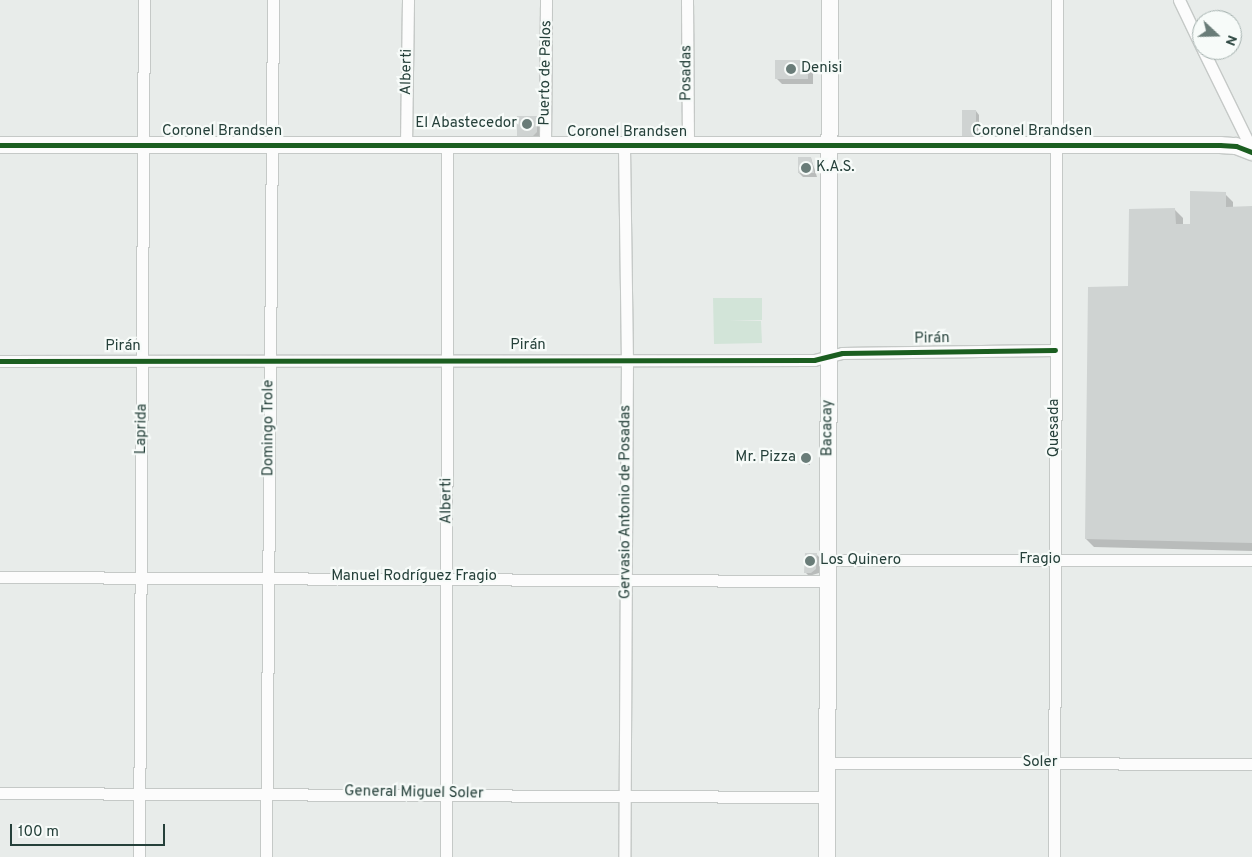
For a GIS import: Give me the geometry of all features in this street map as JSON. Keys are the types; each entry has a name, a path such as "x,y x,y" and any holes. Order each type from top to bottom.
{"street":[{"name":"Laprida","path":"139,857 144,0"},
{"name":"Domingo Trole","path":"266,857 273,0"},
{"name":"Alberti","path":"406,144 408,0"},
{"name":"Puerto de Palos","path":"545,146 546,0"},
{"name":"Posadas","path":"687,0 688,146"},
{"name":"Bacacay","path":"827,857 830,0"},
{"name":"Quesada","path":"1054,857 1057,0"},
{"path":"1179,0 1192,28"},
{"path":"1207,60 1252,151"},
{"name":"Coronel Brandsen","path":"0,145 1227,145 1252,151"},
{"name":"Alberti","path":"446,857 447,145"},
{"name":"Gervasio Antonio de Posadas","path":"624,146 626,359 624,857"},
{"name":"Pirán","path":"0,361 447,358 814,360 842,353 1055,350"},
{"name":"Fragio","path":"828,560 1252,560"},
{"name":"Manuel Rodríguez Fragio","path":"0,577 447,577 828,581"},
{"name":"Soler","path":"827,763 1252,764"},
{"name":"General Miguel Soler","path":"0,793 267,792 827,797"}],"green space":[{"path":"713,298 762,298 762,320 729,321 761,321 762,343 714,344"}],"building":[{"name":"Denisi","path":"775,60 808,60 808,79 775,79"},
{"path":"962,110 976,110 976,137 962,137"},
{"name":"El Abastecedor","path":"517,116 537,116 537,132 533,136 517,136"},
{"name":"K.A.S.","path":"798,157 811,157 814,173 798,173"},
{"path":"1190,191 1226,192 1226,207 1252,206 1252,543 1085,539 1088,287 1128,286 1129,209 1175,208 1176,224 1190,224"},
{"name":"Mr. Pizza","path":"802,453 810,453 810,464 802,464"},
{"name":"Los Quinero","path":"805,553 817,553 816,569 811,573 804,573"}],"cycle path":[{"path":"0,145 1220,145 1236,146 1252,152"},
{"path":"0,361 814,360 842,353 1055,350"}],"place":[{"name":"Denisi","path":"791,69"},
{"name":"El Abastecedor","path":"527,124"},
{"name":"K.A.S.","path":"806,168"},
{"name":"Mr. Pizza","path":"806,458"},
{"name":"Los Quinero","path":"810,561"}]}
